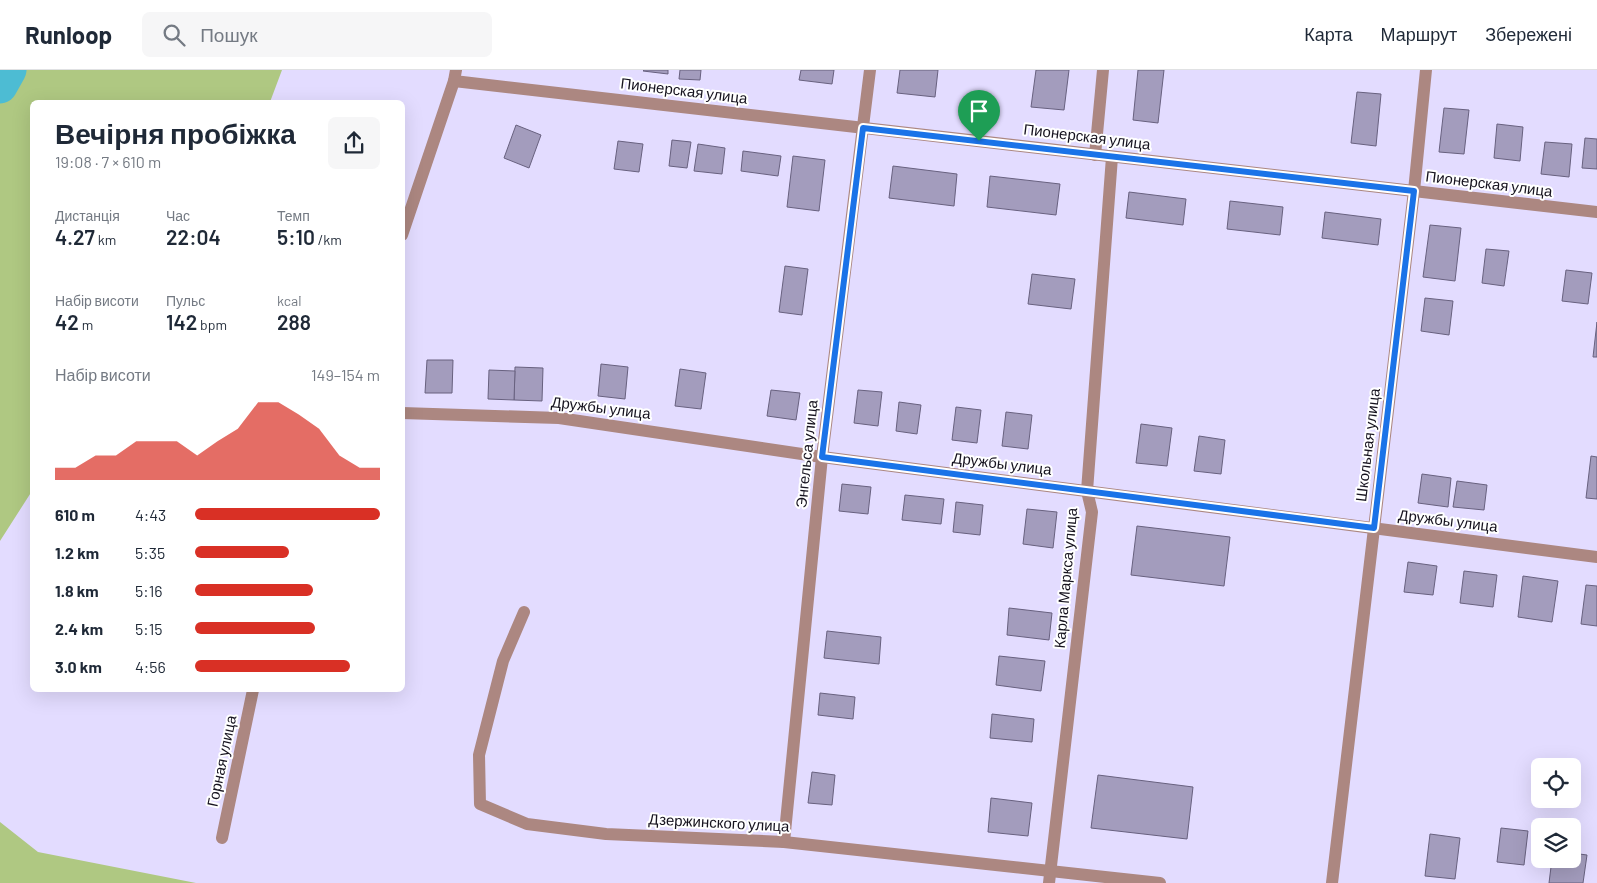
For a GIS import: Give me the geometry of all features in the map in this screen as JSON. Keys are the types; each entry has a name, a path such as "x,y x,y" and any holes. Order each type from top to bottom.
{"street":[{"name":"Энгельса улица","path":"784,842 822,457 870,70"},
{"path":"1095,155 1103,70"},
{"name":"Школьная улица","path":"1332,883 1414,191 1426,70"},
{"name":"Пионерская улица","path":"455,76 863,128 1597,212"},
{"path":"405,226 455,76"},
{"name":"Карла Маркса улица","path":"1049,877 1092,512 1087,491 1112,157"},
{"name":"Дружбы улица","path":"405,412 559,418 822,457 1597,557"},
{"name":"Дзержинского улица","path":"524,612 503,661 479,755 480,804 527,824 606,834 784,842 1049,877 1160,883"},
{"name":"Горная улица","path":"222,838 253,692"}],"green space":[{"path":"0,70 282,70 271,100 30,100 30,494 0,541"},
{"path":"0,822 38,852 196,883 0,883"}],"building":[{"path":"668,70 668,74 643,71"},
{"path":"680,70 701,70 700,80 679,79"},
{"path":"801,70 834,70 832,84 799,80"},
{"path":"900,70 938,70 935,97 897,93"},
{"path":"1036,70 1069,70 1064,110 1031,107"},
{"path":"1138,70 1164,70 1158,123 1133,120"},
{"path":"1357,92 1381,94 1376,146 1351,143"},
{"path":"1444,108 1469,110 1464,154 1439,152"},
{"path":"1497,124 1523,127 1520,161 1494,158"},
{"path":"516,125 541,135 529,168 504,158"},
{"path":"1585,138 1597,139 1597,169 1582,168"},
{"path":"672,140 691,142 687,168 669,166"},
{"path":"618,141 643,144 639,172 614,169"},
{"path":"1545,142 1572,144 1569,177 1541,174"},
{"path":"698,144 725,148 722,174 694,171"},
{"path":"743,151 781,156 778,176 741,171"},
{"path":"793,156 825,160 819,211 787,207"},
{"path":"893,166 957,174 954,206 889,198"},
{"path":"990,176 1060,184 1056,215 987,207"},
{"path":"1129,192 1186,199 1183,225 1126,218"},
{"path":"1230,201 1283,207 1280,235 1227,229"},
{"path":"1325,212 1381,219 1378,245 1322,238"},
{"path":"1430,225 1461,228 1455,281 1423,277"},
{"path":"1486,249 1509,251 1504,286 1482,283"},
{"path":"785,266 808,269 802,315 779,312"},
{"path":"1566,270 1592,273 1588,304 1562,301"},
{"path":"1032,274 1075,279 1071,309 1028,304"},
{"path":"1425,298 1453,301 1449,335 1421,331"},
{"path":"1597,322 1597,357 1593,357"},
{"path":"427,360 453,360 452,393 425,393"},
{"path":"601,364 628,367 625,399 598,396"},
{"path":"515,367 543,368 542,401 514,400"},
{"path":"680,369 706,373 701,409 675,406"},
{"path":"489,370 515,371 514,400 488,399"},
{"path":"771,390 800,393 796,420 767,416"},
{"path":"858,390 882,392 878,426 854,423"},
{"path":"899,402 921,405 917,434 896,431"},
{"path":"956,407 981,410 977,443 952,440"},
{"path":"1006,412 1032,415 1028,449 1002,446"},
{"path":"1141,424 1172,428 1167,466 1136,463"},
{"path":"1199,436 1225,440 1221,474 1194,471"},
{"path":"1591,456 1597,457 1597,499 1586,498"},
{"path":"1422,474 1451,478 1448,507 1418,503"},
{"path":"1457,481 1487,485 1484,510 1453,507"},
{"path":"842,484 871,487 868,514 839,511"},
{"path":"905,495 944,499 941,524 902,520"},
{"path":"956,502 983,505 980,535 953,532"},
{"path":"1027,509 1057,512 1053,548 1023,544"},
{"path":"1137,526 1230,537 1224,586 1131,575"},
{"path":"1408,562 1437,566 1433,595 1404,592"},
{"path":"1464,571 1497,575 1493,607 1460,603"},
{"path":"1523,576 1558,581 1552,622 1518,617"},
{"path":"1586,585 1597,586 1597,626 1581,624"},
{"path":"1009,608 1052,613 1049,640 1007,635"},
{"path":"827,631 881,637 879,664 824,658"},
{"path":"999,656 1045,661 1041,691 996,685"},
{"path":"820,693 855,697 853,719 818,715"},
{"path":"992,714 1034,719 1032,742 990,738"},
{"path":"812,772 835,775 832,805 808,803"},
{"path":"1098,775 1193,787 1187,839 1091,828"},
{"path":"991,798 1032,803 1028,836 988,832"},
{"path":"1501,828 1528,831 1524,865 1497,862"},
{"path":"1430,834 1460,838 1455,879 1425,876"},
{"path":"1581,854 1587,855 1583,883 1549,883 1551,868 1581,868"}],"waterway":[{"path":"0,86 9,70"}],"route":[{"path":"863,128 979,141 1414,191 1374,528 822,457 863,128"}]}
